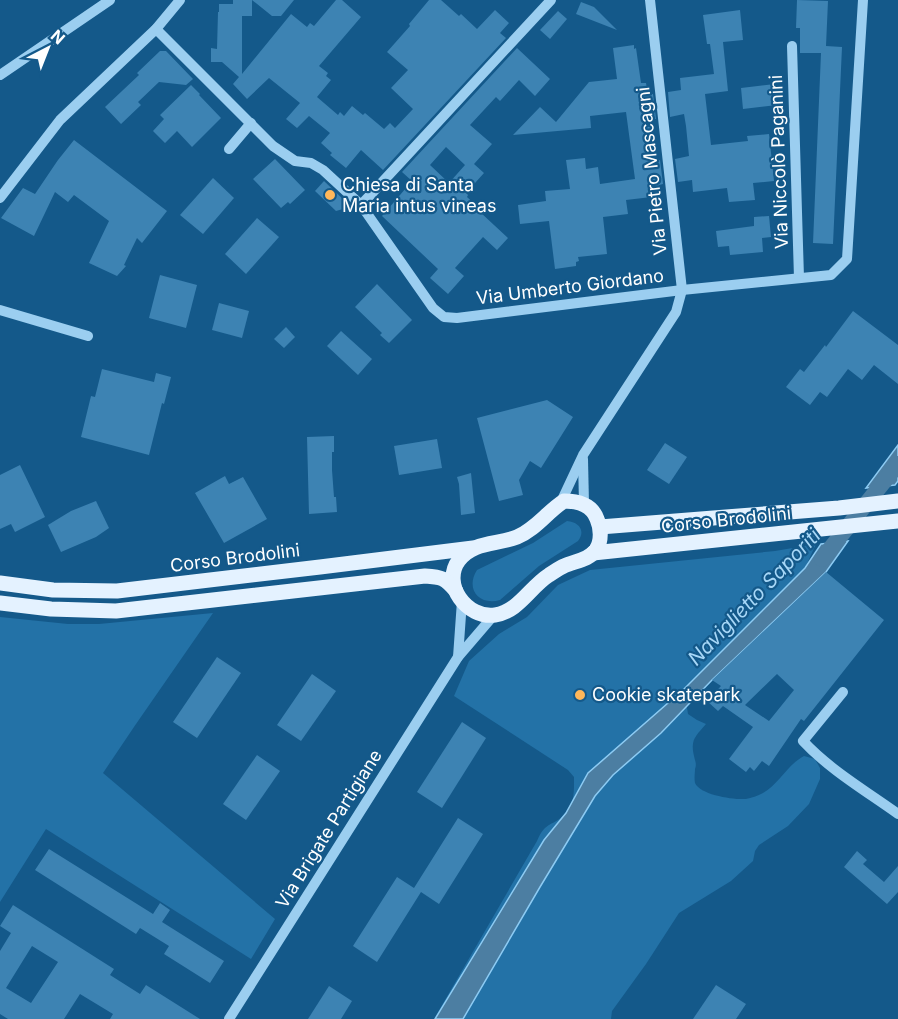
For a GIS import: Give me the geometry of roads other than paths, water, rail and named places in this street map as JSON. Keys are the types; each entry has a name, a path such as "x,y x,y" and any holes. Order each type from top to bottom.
{"main road":[{"path":"560,504 564,501 584,504 597,517 600,541 593,553"},
{"name":"Corso Brodolini","path":"600,527 894,501"},
{"name":"Corso Brodolini","path":"0,583 53,590 117,591 473,548 507,541 533,529 560,504"},
{"name":"Corso Brodolini","path":"494,615 503,613 514,606 551,573 593,553 898,521"},
{"path":"459,596 454,583 455,566 467,551 473,548"},
{"path":"0,603 51,609 116,610 438,576 447,580 466,607 482,614 494,615"}],"street":[{"path":"0,75 110,0"},
{"path":"0,198 60,120 156,28 180,0"},
{"path":"362,205 551,0"},
{"name":"Via Pietro Mascagni","path":"560,504 584,455 676,312 682,290 650,0"},
{"name":"Via Umberto Giordano","path":"156,28 273,146 295,160 311,163 322,170 362,205 434,308 444,317 457,318 682,290 831,275 847,259 863,0"},
{"name":"Via Niccolò Paganini","path":"792,46 799,278"},
{"path":"228,149 250,123"},
{"path":"0,310 88,336"},
{"path":"584,455 584,504"},
{"name":"Via Brigate Partigiane","path":"458,657 459,596"},
{"name":"Via Brigate Partigiane","path":"229,1019 458,657 494,615"},
{"path":"843,692 803,741 816,756 829,766 898,814"}],"waterway":[{"name":"Naviglietto Saporiti","path":"822,559 898,464"}],"place":[{"name":"Chiesa di Santa Maria intus vineas","path":"330,195"},
{"name":"Cookie skatepark","path":"580,695"}]}
